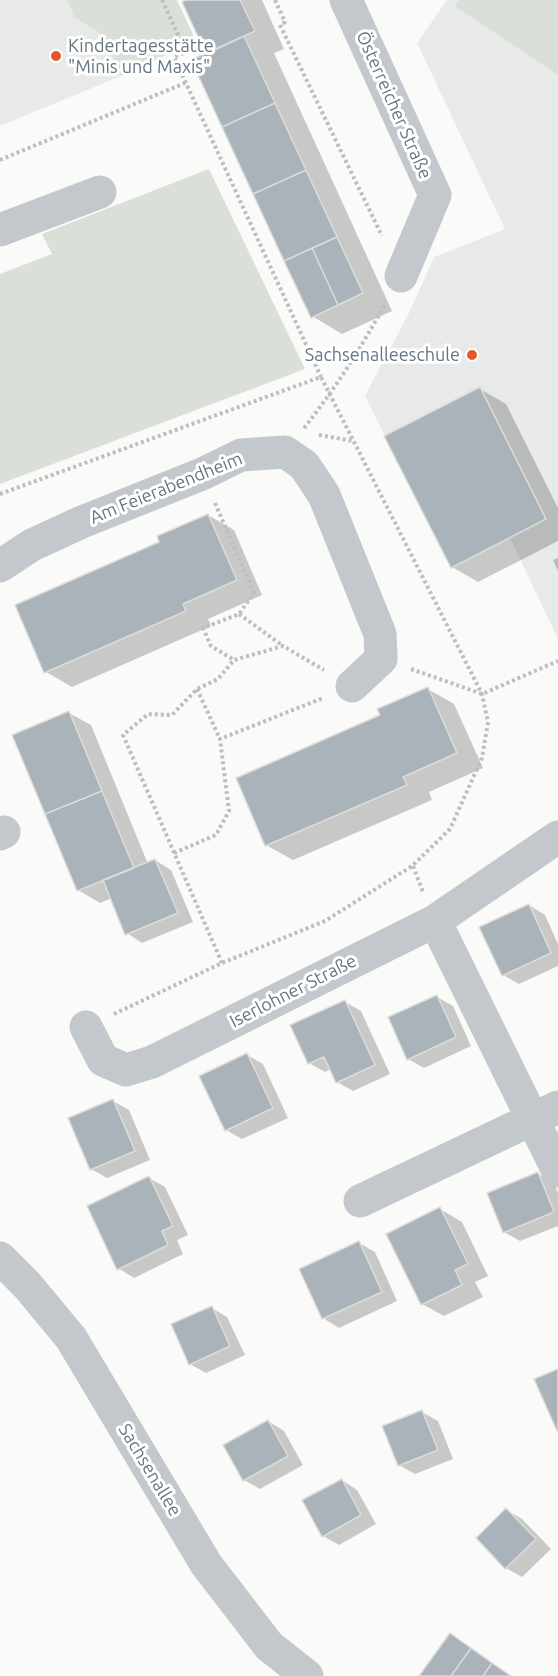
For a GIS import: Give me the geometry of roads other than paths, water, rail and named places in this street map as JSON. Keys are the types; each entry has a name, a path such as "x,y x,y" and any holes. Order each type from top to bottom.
{"street":[{"name":"Österreicher Straße","path":"346,0 435,195 401,276"},
{"path":"0,230 100,192"},
{"name":"Am Feierabendheim","path":"0,566 32,545 72,526 202,474 241,455 285,452 304,465 324,495 380,633 381,659 352,686"},
{"name":"Iserlohner Straße","path":"86,1027 103,1060 126,1070 152,1062 435,921 558,837"},
{"path":"435,921 545,1113 558,1171"},
{"path":"360,1201 545,1113"},
{"name":"Sachsenallee","path":"0,1258 27,1285 71,1338 206,1564 269,1646 308,1676"}],"place":[{"name":"Kindertagesstätte \"Minis und Maxis\"","path":"56,56"},
{"name":"Sachsenalleeschule","path":"472,355"}]}
